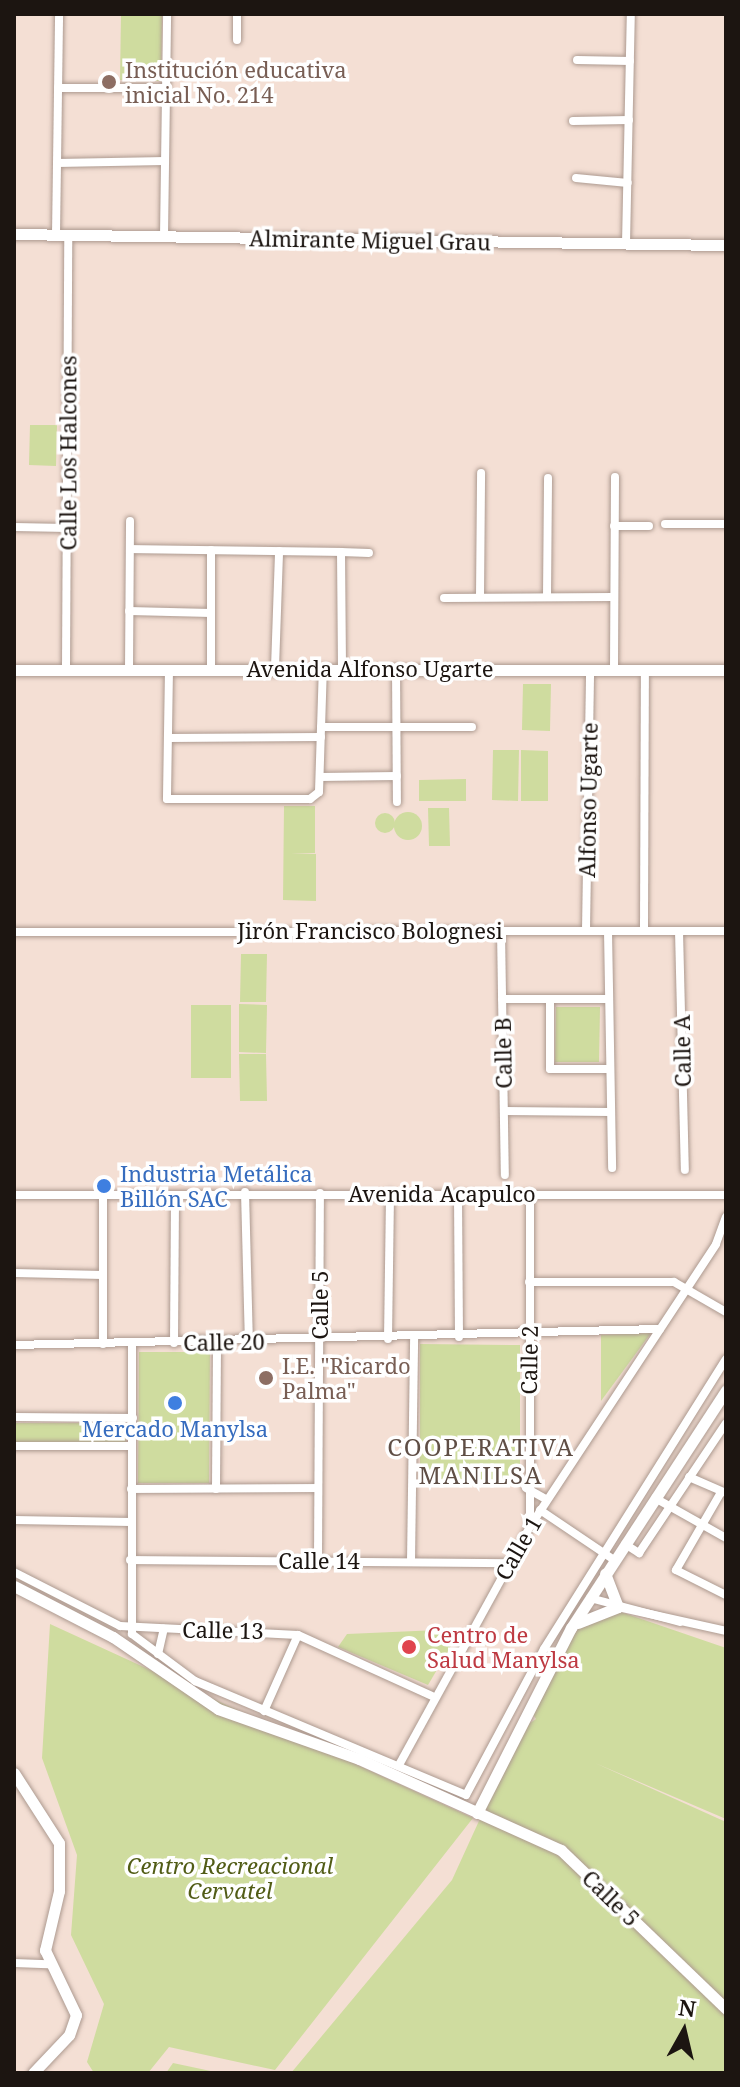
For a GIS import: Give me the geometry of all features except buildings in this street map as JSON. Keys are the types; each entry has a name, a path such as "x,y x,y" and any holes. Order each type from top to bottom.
{"street":[{"name":"Calle Los Halcones","path":"59,14 57,163 62,236 68,528 66,670"},
{"path":"164,237 167,14"},
{"path":"237,14 237,40"},
{"path":"626,244 631,14"},
{"path":"577,60 630,61"},
{"path":"58,88 166,88"},
{"path":"573,121 629,120"},
{"path":"57,163 165,161"},
{"path":"576,178 628,183"},
{"name":"Almirante Miguel Grau","path":"14,234 726,245"},
{"path":"480,597 481,473"},
{"path":"614,669 615,477"},
{"path":"547,597 548,478"},
{"path":"129,669 130,521"},
{"path":"665,524 726,524"},
{"path":"614,526 649,526"},
{"path":"14,527 68,528"},
{"path":"130,549 369,553"},
{"path":"211,550 211,669"},
{"path":"275,668 279,551"},
{"path":"341,552 342,668"},
{"path":"444,598 614,597"},
{"path":"129,611 211,613"},
{"path":"169,669 167,799 310,799 319,792 323,668"},
{"path":"396,668 397,802"},
{"name":"Alfonso Ugarte","path":"586,931 590,669"},
{"path":"644,931 645,669"},
{"name":"Avenida Alfonso Ugarte","path":"14,670 726,670"},
{"path":"321,727 472,727"},
{"path":"168,738 321,737"},
{"path":"320,777 397,776"},
{"name":"Calle B","path":"501,931 505,1175"},
{"path":"608,931 612,1168"},
{"name":"Calle A","path":"679,931 685,1170"},
{"name":"Jirón Francisco Bolognesi","path":"14,932 726,931"},
{"path":"502,999 609,999"},
{"path":"550,999 550,1069 610,1069"},
{"path":"504,1111 611,1112"},
{"path":"245,1192 249,1342"},
{"name":"Avenida Acapulco","path":"14,1195 103,1197 245,1192 726,1197"},
{"name":"Calle 5","path":"318,1561 320,1193"},
{"path":"388,1339 390,1193"},
{"path":"458,1194 459,1337"},
{"name":"Calle 2","path":"530,1194 526,1488 531,1525"},
{"path":"174,1343 175,1195"},
{"path":"103,1197 103,1344"},
{"name":"Calle 1","path":"399,1765 432,1696 546,1499 689,1286 726,1217"},
{"path":"14,1273 103,1275"},
{"path":"529,1282 689,1286 726,1312"},
{"name":"Calle 20","path":"14,1345 529,1336 660,1329"},
{"path":"411,1562 414,1338"},
{"path":"216,1489 217,1342"},
{"path":"132,1344 130,1628 158,1655 195,1681 471,1793 507,1713 602,1553 726,1359"},
{"path":"477,1813 571,1628 726,1390"},
{"path":"14,1417 133,1418"},
{"path":"625,1544 639,1553 726,1423"},
{"path":"14,1446 132,1446"},
{"path":"683,1455 697,1466"},
{"path":"689,1477 723,1493 676,1570 726,1595"},
{"path":"131,1489 318,1488"},
{"path":"526,1488 546,1499"},
{"path":"655,1498 700,1528 726,1538"},
{"path":"540,1510 614,1560"},
{"path":"14,1520 131,1522"},
{"name":"Calle 14","path":"130,1560 509,1563"},
{"name":"Calle 13","path":"14,1572 130,1628 298,1635 432,1696"},
{"path":"605,1573 618,1607"},
{"name":"Calle 5","path":"14,1586 113,1637 218,1709 359,1759 561,1850 726,2009"},
{"path":"590,1598 667,1622 689,1620 726,1631"},
{"path":"571,1628 618,1607"},
{"path":"158,1655 164,1629"},
{"path":"264,1711 298,1635"},
{"path":"14,1773 59,1843 48,1964 76,2015 69,2035 33,2073"},
{"path":"14,1963 48,1964"},
{"path":"44,2073 47,2058"}],"green space":[{"path":"121,14 162,14 161,81 120,80"},
{"path":"30,425 57,425 56,466 29,465"},
{"path":"523,684 551,684 550,731 522,730"},
{"path":"493,750 519,750 518,801 492,800"},
{"path":"521,750 548,751 548,801 521,801"},
{"path":"466,779 466,801 419,801 419,780"},
{"path":"284,806 315,806 315,853 291,853 316,854 316,901 283,900"},
{"path":"428,808 449,808 450,846 429,846"},
{"path":"408,812 418,816 422,826 418,836 408,840 398,836 394,826 398,816"},
{"path":"381,813 389,813 395,823 389,833 381,833 375,827 375,819"},
{"path":"241,954 267,954 266,1002 240,1002"},
{"path":"239,1004 267,1005 266,1053 239,1052"},
{"path":"191,1005 231,1005 231,1078 191,1078"},
{"path":"556,1007 600,1007 599,1062 555,1062"},
{"path":"239,1054 266,1054 267,1101 240,1101"},
{"path":"651,1333 601,1401 601,1335"},
{"path":"420,1344 520,1345 520,1486 420,1485"},
{"path":"139,1352 210,1352 209,1483 138,1483"},
{"path":"14,1423 124,1423 126,1444 14,1445"},
{"path":"621,1612 726,1648 726,1819 595,1763 726,1822 726,2073 291,2073 452,1880 521,1729 536,1719 531,1711 578,1628"},
{"name":"Centro Recreacional Cervatel","path":"50,1624 473,1818 275,2070 169,2047 148,2073 94,2073 87,2062 104,2004 71,1935 77,1855 42,1758"},
{"path":"461,1629 428,1685 338,1647 347,1634"},
{"path":"173,2063 220,2073 166,2073"}],"place":[{"name":"Institución educativa inicial No. 214","path":"109,82"},
{"name":"Industria Metálica Billón SAC","path":"104,1186"},
{"name":"I.E. \"Ricardo Palma\"","path":"266,1378"},
{"name":"Mercado Manylsa","path":"175,1403"},
{"name":"Centro de Salud Manylsa","path":"409,1647"}],"district":[{"name":"COOPERATIVA MANILSA","path":"481,1461"}]}
